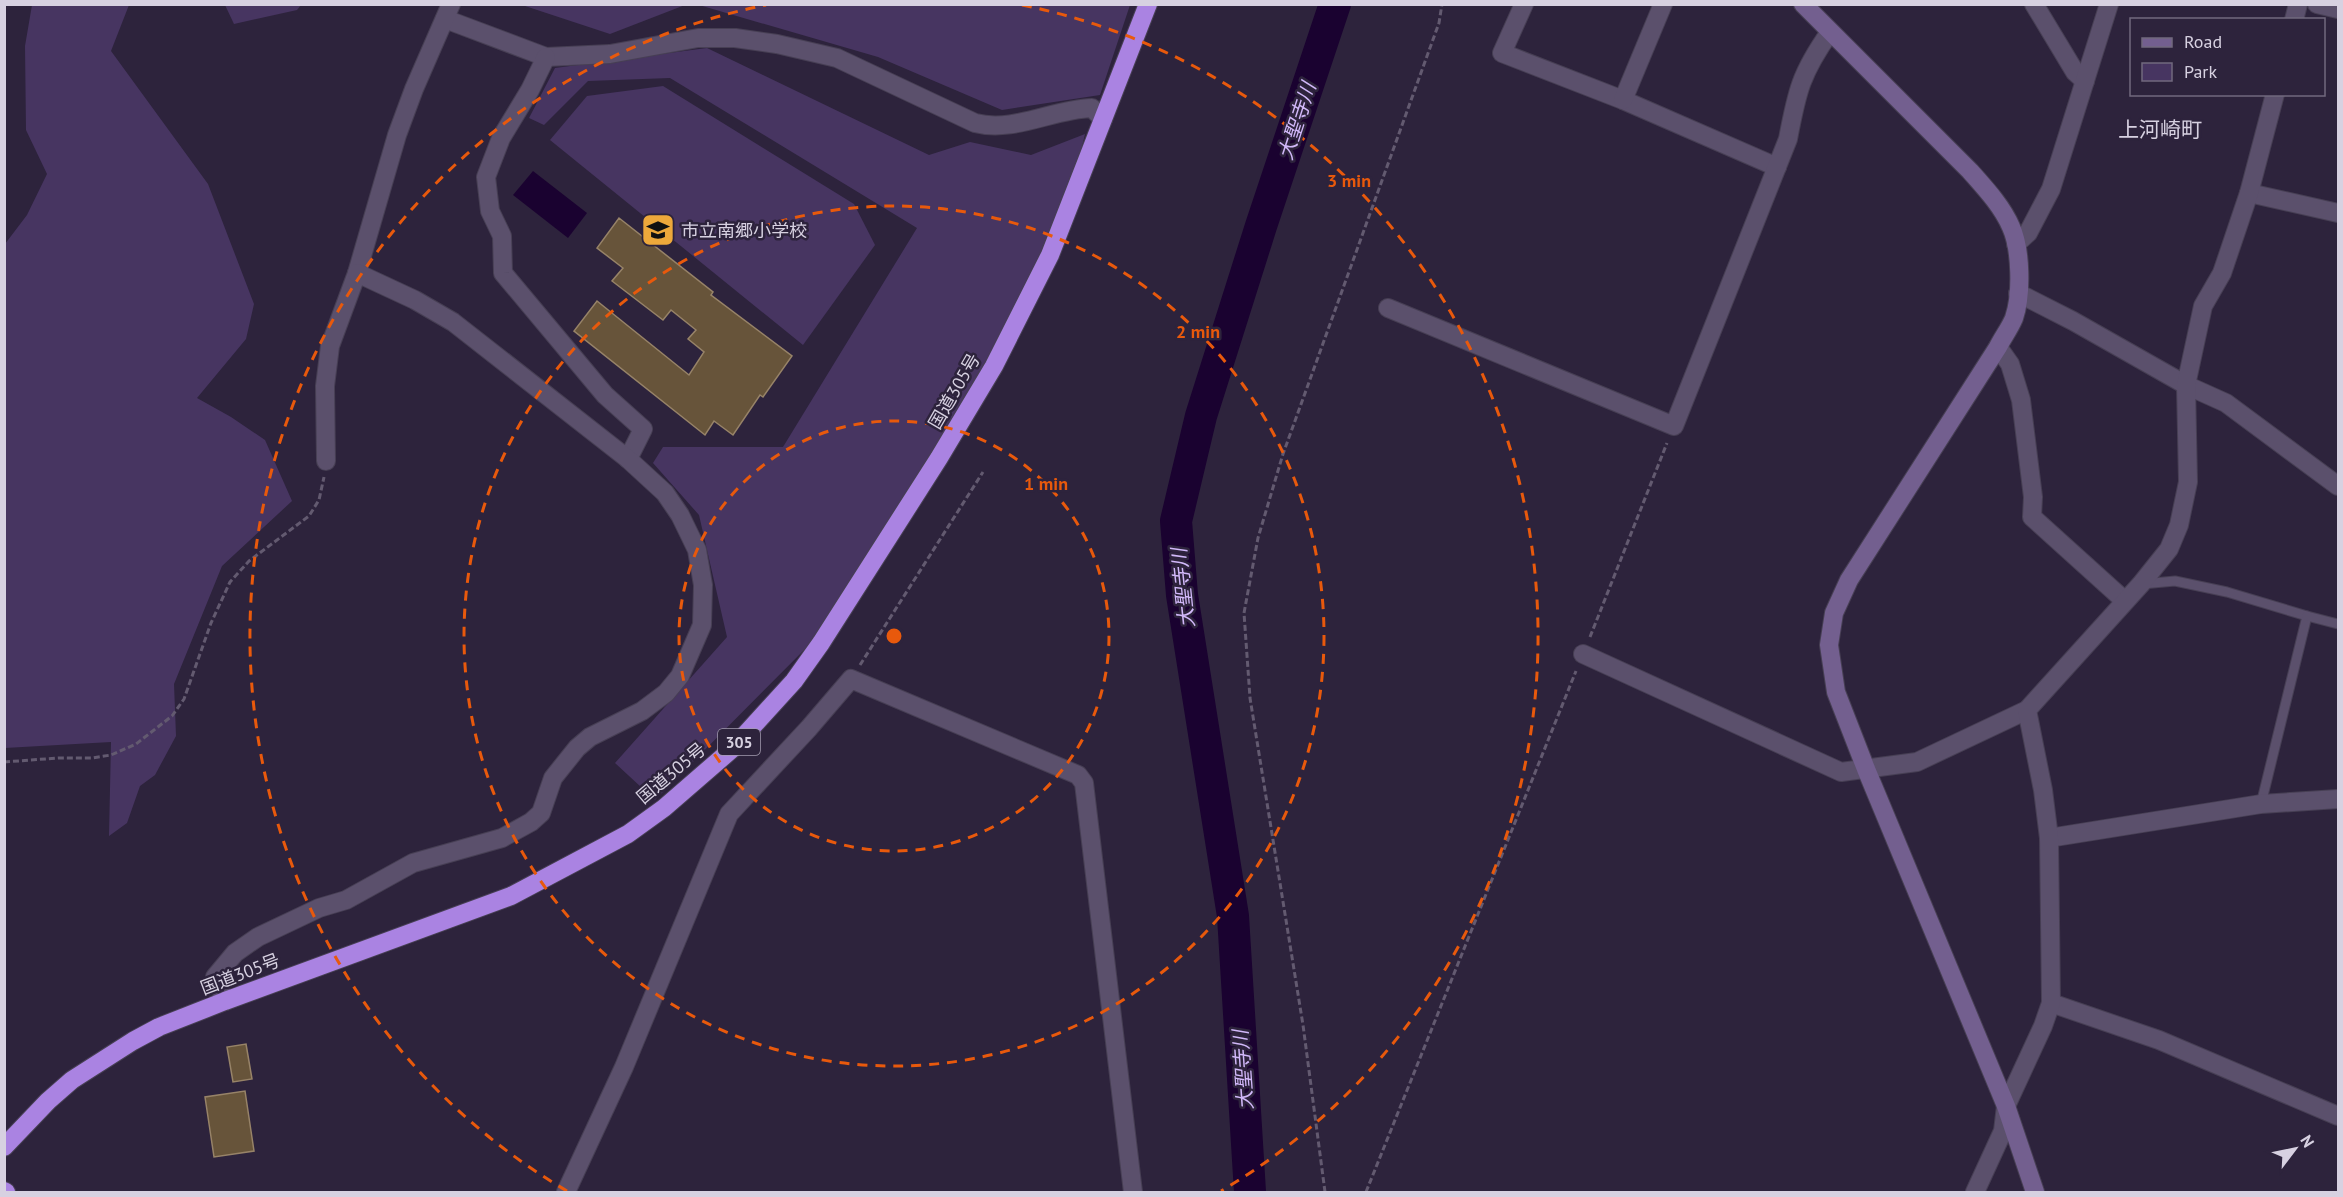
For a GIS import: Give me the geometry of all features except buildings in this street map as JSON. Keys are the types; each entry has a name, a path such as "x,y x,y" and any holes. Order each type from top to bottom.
{"highway":[{"name":"国道305号","path":"4,1147 48,1101 72,1080 103,1059 159,1027 490,904 531,886 627,834 664,808 732,749 788,688 821,643 939,458 988,376 1050,255 1148,4"}],"street":[{"path":"1524,4 1502,53 1623,100 1778,167"},
{"path":"1803,4 1993,196 2011,226 2016,244 2018,293 2014,318 1998,347 1849,580 1834,612 1829,645 1836,692 2006,1106 2035,1192"},
{"path":"2034,4 2075,72 2085,81"},
{"path":"2016,244 2028,233 2051,189 2109,4"},
{"path":"2317,4 2338,9"},
{"path":"1623,100 1660,5"},
{"path":"326,460 325,386 330,346 357,273 397,135 414,89 448,12 546,57 610,54 698,38 735,38 811,51 837,58 975,123 990,127 1011,125 1077,109 1092,108 1103,119"},
{"path":"1388,308 1674,426 1778,167 1788,139 1797,90 1804,72 1830,32"},
{"path":"546,57 530,90 501,138 486,177 490,211 502,236 503,273 605,395 644,429 628,459"},
{"path":"1583,654 1841,772 1917,762 2027,710 2141,584 2169,549 2179,525 2188,482 2186,385 2203,306 2222,273 2249,193 2274,96"},
{"path":"2249,193 2338,213"},
{"path":"225,1001 215,976 235,953 258,937 319,908 346,900 413,863 482,845 517,832 541,813 553,778 577,748 599,731 642,711 666,693 680,676 702,625 703,585 696,550 680,515 664,493 628,459 453,322 415,300 357,273"},
{"path":"2018,293 2073,321 2186,385 2226,403 2338,486"},
{"path":"1998,347 2010,364 2021,400 2034,497 2032,517 2125,601"},
{"path":"566,1192 624,1067 729,814 809,728 850,679 1078,775 1084,783 1133,1192"},
{"path":"1975,1192 2003,1131 2006,1106 2043,1026 2051,1003 2049,838 2043,790 2027,710"},
{"path":"2049,838 2261,804 2338,799"},
{"path":"2051,1003 2159,1040 2338,1116"}],"lane":[{"path":"2141,584 2175,581 2227,592 2338,624"},
{"path":"2261,804 2307,616"}],"path":[{"path":"1325,1192 1303,1025 1250,698 1244,614 1258,538 1283,454 1439,23 1442,4"},
{"path":"1366,1192 1674,426"},
{"path":"4,762 111,755 136,744 172,716 187,693 211,623 230,582 249,561 290,532 315,509 320,500 326,460"},
{"path":"850,679 983,472"}],"green space":[{"path":"1130,4 1100,95 1002,110 878,57 699,5"},
{"path":"32,5 129,5 111,51 208,184 254,304 246,339 197,398 265,440 292,501 222,566 174,684 176,736 155,775 140,786 127,823 109,836 111,742 5,748 5,244 27,215 47,174 26,130 25,46"},
{"path":"225,5 301,5 297,10 234,24"},
{"path":"522,5 685,5 610,34"},
{"path":"707,48 929,155 970,142 1031,155 1085,134 1071,194 999,349 819,635 655,800 615,763 727,637 699,515 653,463 663,447 783,447 917,228 670,78 588,81 544,125 529,118 555,68"},
{"path":"663,86 854,204 875,245 803,345 550,140 587,96"}],"shaded area":[{"path":"533,171 587,213 568,238 513,195"}],"waterway":[{"name":"大聖寺川","path":"1250,1192 1233,916 1182,595 1176,521 1201,416 1335,4"}],"place":[{"name":"市立南郷小学校","path":"658,230"}],"district":[{"name":"上河崎町","path":"2160,129"}]}
